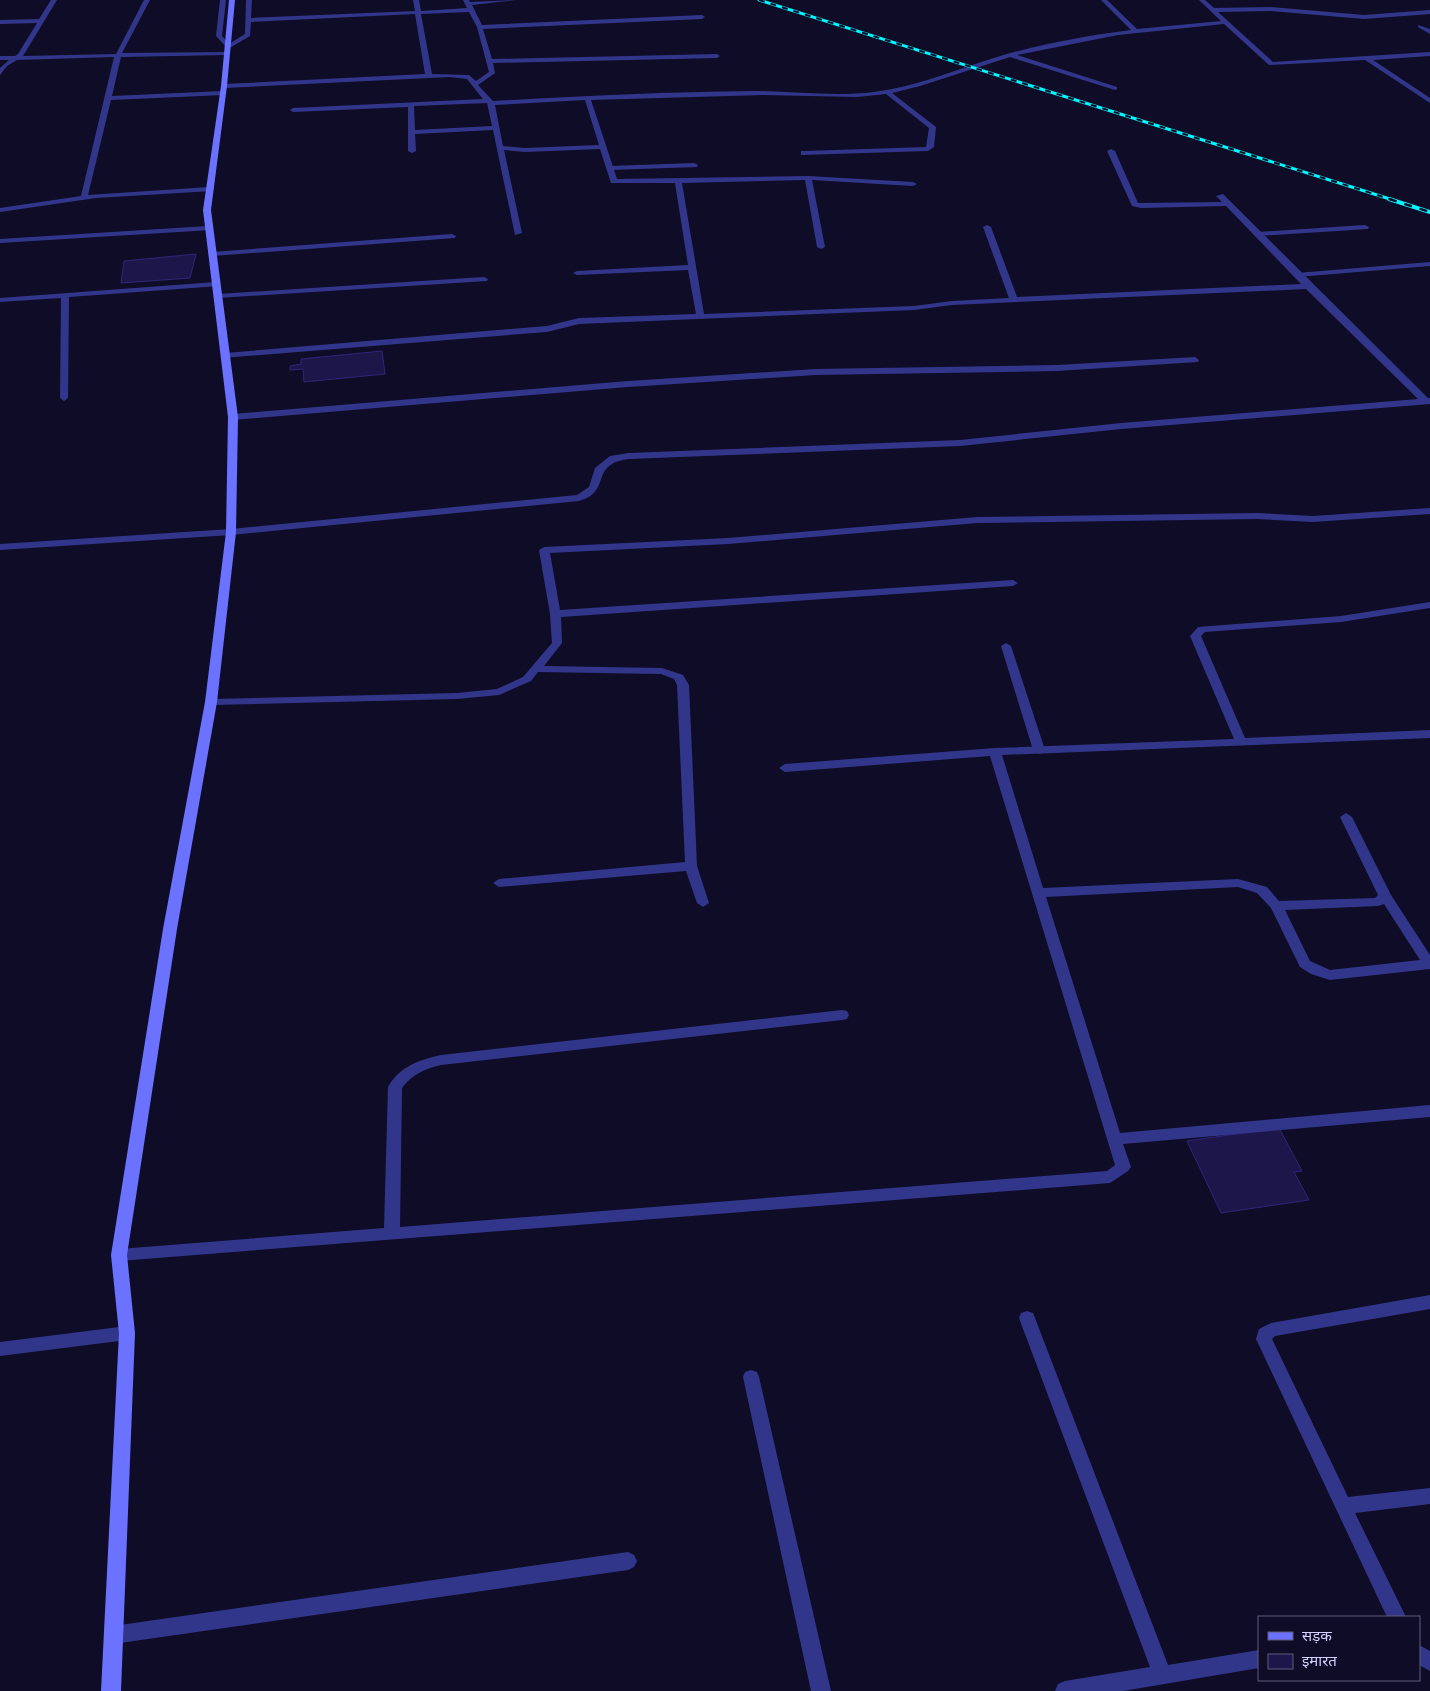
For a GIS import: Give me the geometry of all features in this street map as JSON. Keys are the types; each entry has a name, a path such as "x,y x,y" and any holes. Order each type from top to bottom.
{"street":[{"path":"0,73 4,65 16,58 54,0"},
{"path":"84,198 118,55 146,0"},
{"path":"223,0 219,36 228,45"},
{"path":"111,1691 127,1333 119,1255 170,929 210,702 231,532 233,417 207,210 224,89 232,0"},
{"path":"0,58 118,55 228,45 248,35 249,0"},
{"path":"416,0 429,76"},
{"path":"475,84 491,75 490,61 480,27 467,2 513,0"},
{"path":"1104,0 1135,30"},
{"path":"1202,0 1271,64 1430,54"},
{"path":"1213,10 1271,9 1364,17 1430,12"},
{"path":"249,20 472,10"},
{"path":"480,27 702,18"},
{"path":"0,22 41,21"},
{"path":"294,110 412,104 588,101 616,96 763,93 867,95 907,88 1010,55 1083,38 1135,30 1226,22"},
{"path":"1420,26 1430,32"},
{"path":"1010,55 1115,88"},
{"path":"490,61 716,56"},
{"path":"1366,58 1430,101"},
{"path":"108,98 429,76 469,77 475,84 478,92 490,102 518,234"},
{"path":"804,153 924,150 930,147 934,132 929,122 887,92"},
{"path":"588,101 614,180 678,181 808,178 913,184"},
{"path":"412,104 412,151"},
{"path":"412,132 496,128"},
{"path":"500,148 525,150 603,147"},
{"path":"1111,151 1135,204 1141,206 1228,204"},
{"path":"610,168 694,165"},
{"path":"808,178 821,247"},
{"path":"678,181 700,316"},
{"path":"0,210 84,198 209,189"},
{"path":"1220,196 1297,276 1428,401"},
{"path":"987,227 1014,300"},
{"path":"1257,234 1365,227"},
{"path":"0,241 208,228"},
{"path":"212,254 452,236"},
{"path":"1297,276 1430,264"},
{"path":"577,274 691,267"},
{"path":"0,300 65,295 484,278"},
{"path":"225,356 547,330 580,321 914,308 952,303 1308,286"},
{"path":"64,398 65,295"},
{"path":"233,417 628,384 815,372 1057,368 1195,360"},
{"path":"0,547 231,532 579,498 591,493 597,485 598,470 606,462 629,456 960,443 1130,425 1428,401"},
{"path":"210,702 457,696 499,692 527,679 557,643 555,614 544,550 728,541 976,520 1258,516 1313,519 1430,511"},
{"path":"555,614 1013,583"},
{"path":"1241,742 1194,636 1197,632 1202,629 1341,620 1430,605"},
{"path":"1006,646 1039,750"},
{"path":"535,669 662,671 679,677 683,686 691,866 703,903"},
{"path":"785,768 995,752 1430,734"},
{"path":"119,1255 392,1232 1110,1177 1123,1167 995,752"},
{"path":"1038,893 1238,882 1262,890 1276,906 1305,964 1316,971 1330,975 1429,964 1384,896 1346,817"},
{"path":"499,883 691,866"},
{"path":"1276,906 1378,902 1384,896"},
{"path":"392,1232 394,1087 402,1074 418,1065 440,1060 842,1015"},
{"path":"1114,1139 1430,1111"},
{"path":"1398,1616 1264,1339 1265,1334 1271,1330 1430,1302"},
{"path":"1026,1318 1162,1673"},
{"path":"0,1350 127,1333"},
{"path":"751,1377 822,1691"},
{"path":"1343,1506 1430,1496"},
{"path":"113,1635 628,1561"},
{"path":"1065,1691 1162,1673 1258,1659"}],"building":[{"path":"196,254 190,278 121,283 124,261"},
{"path":"382,351 385,374 304,382 303,369 290,370 290,366 301,364 301,359"},
{"path":"1279,1128 1302,1171 1294,1172 1309,1200 1221,1213 1187,1141"}],"railway":[{"path":"759,0 1393,200"},
{"path":"1389,199 1430,212"}]}
